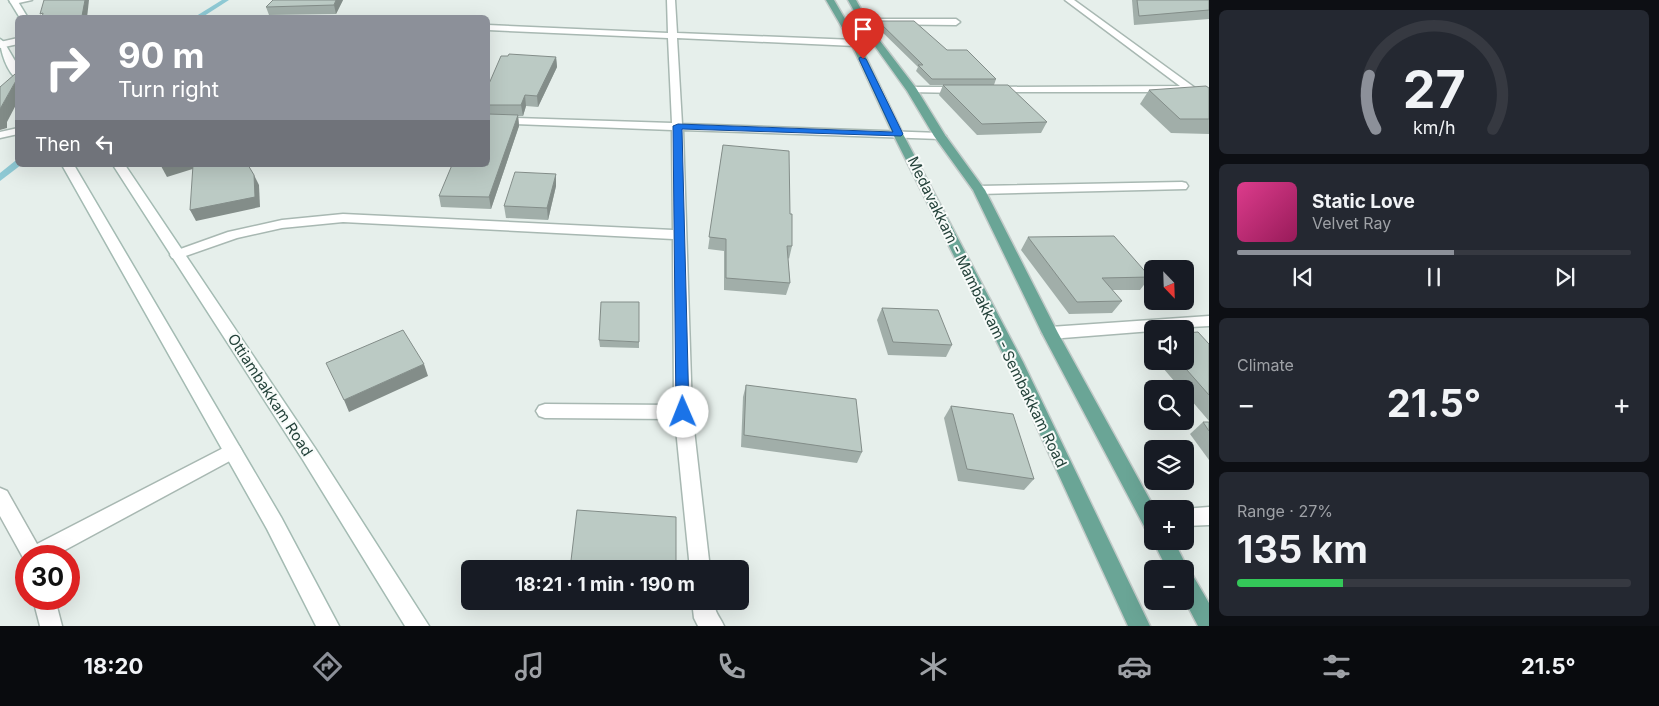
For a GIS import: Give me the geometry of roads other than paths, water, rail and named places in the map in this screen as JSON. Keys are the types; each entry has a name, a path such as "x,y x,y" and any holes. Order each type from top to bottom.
{"main road":[{"name":"Medavakkam - Mambakkam - Sembakkam Road","path":"830,0 855,43 898,134 1015,362 1139,626"},
{"path":"852,0 864,22 912,90 940,136 978,190 1050,333 1144,505"},
{"path":"1194,597 1209,624"}],"street":[{"path":"22,15 14,1 28,0"},
{"path":"672,0 678,126 683,412 699,560"},
{"path":"1069,0 1209,103"},
{"path":"864,22 956,22"},
{"path":"490,28 855,43"},
{"path":"15,42 0,44 15,71"},
{"path":"912,90 1188,89"},
{"path":"490,120 940,136"},
{"path":"0,135 15,132"},
{"name":"Ottiambakkam Road","path":"121,167 177,255 309,454 418,626"},
{"path":"71,168 274,523 328,626"},
{"path":"978,190 1182,186"},
{"path":"177,255 233,236 282,224 343,218 680,235"},
{"path":"1050,333 1209,321"},
{"path":"545,411 683,412"},
{"path":"55,545 233,451"},
{"path":"0,497 28,545"},
{"path":"1194,517 1209,516"},
{"path":"47,610 51,626"},
{"path":"704,610 705,618 713,626"}],"waterway":[{"path":"201,15 226,0"},
{"path":"0,178 15,166"}]}
